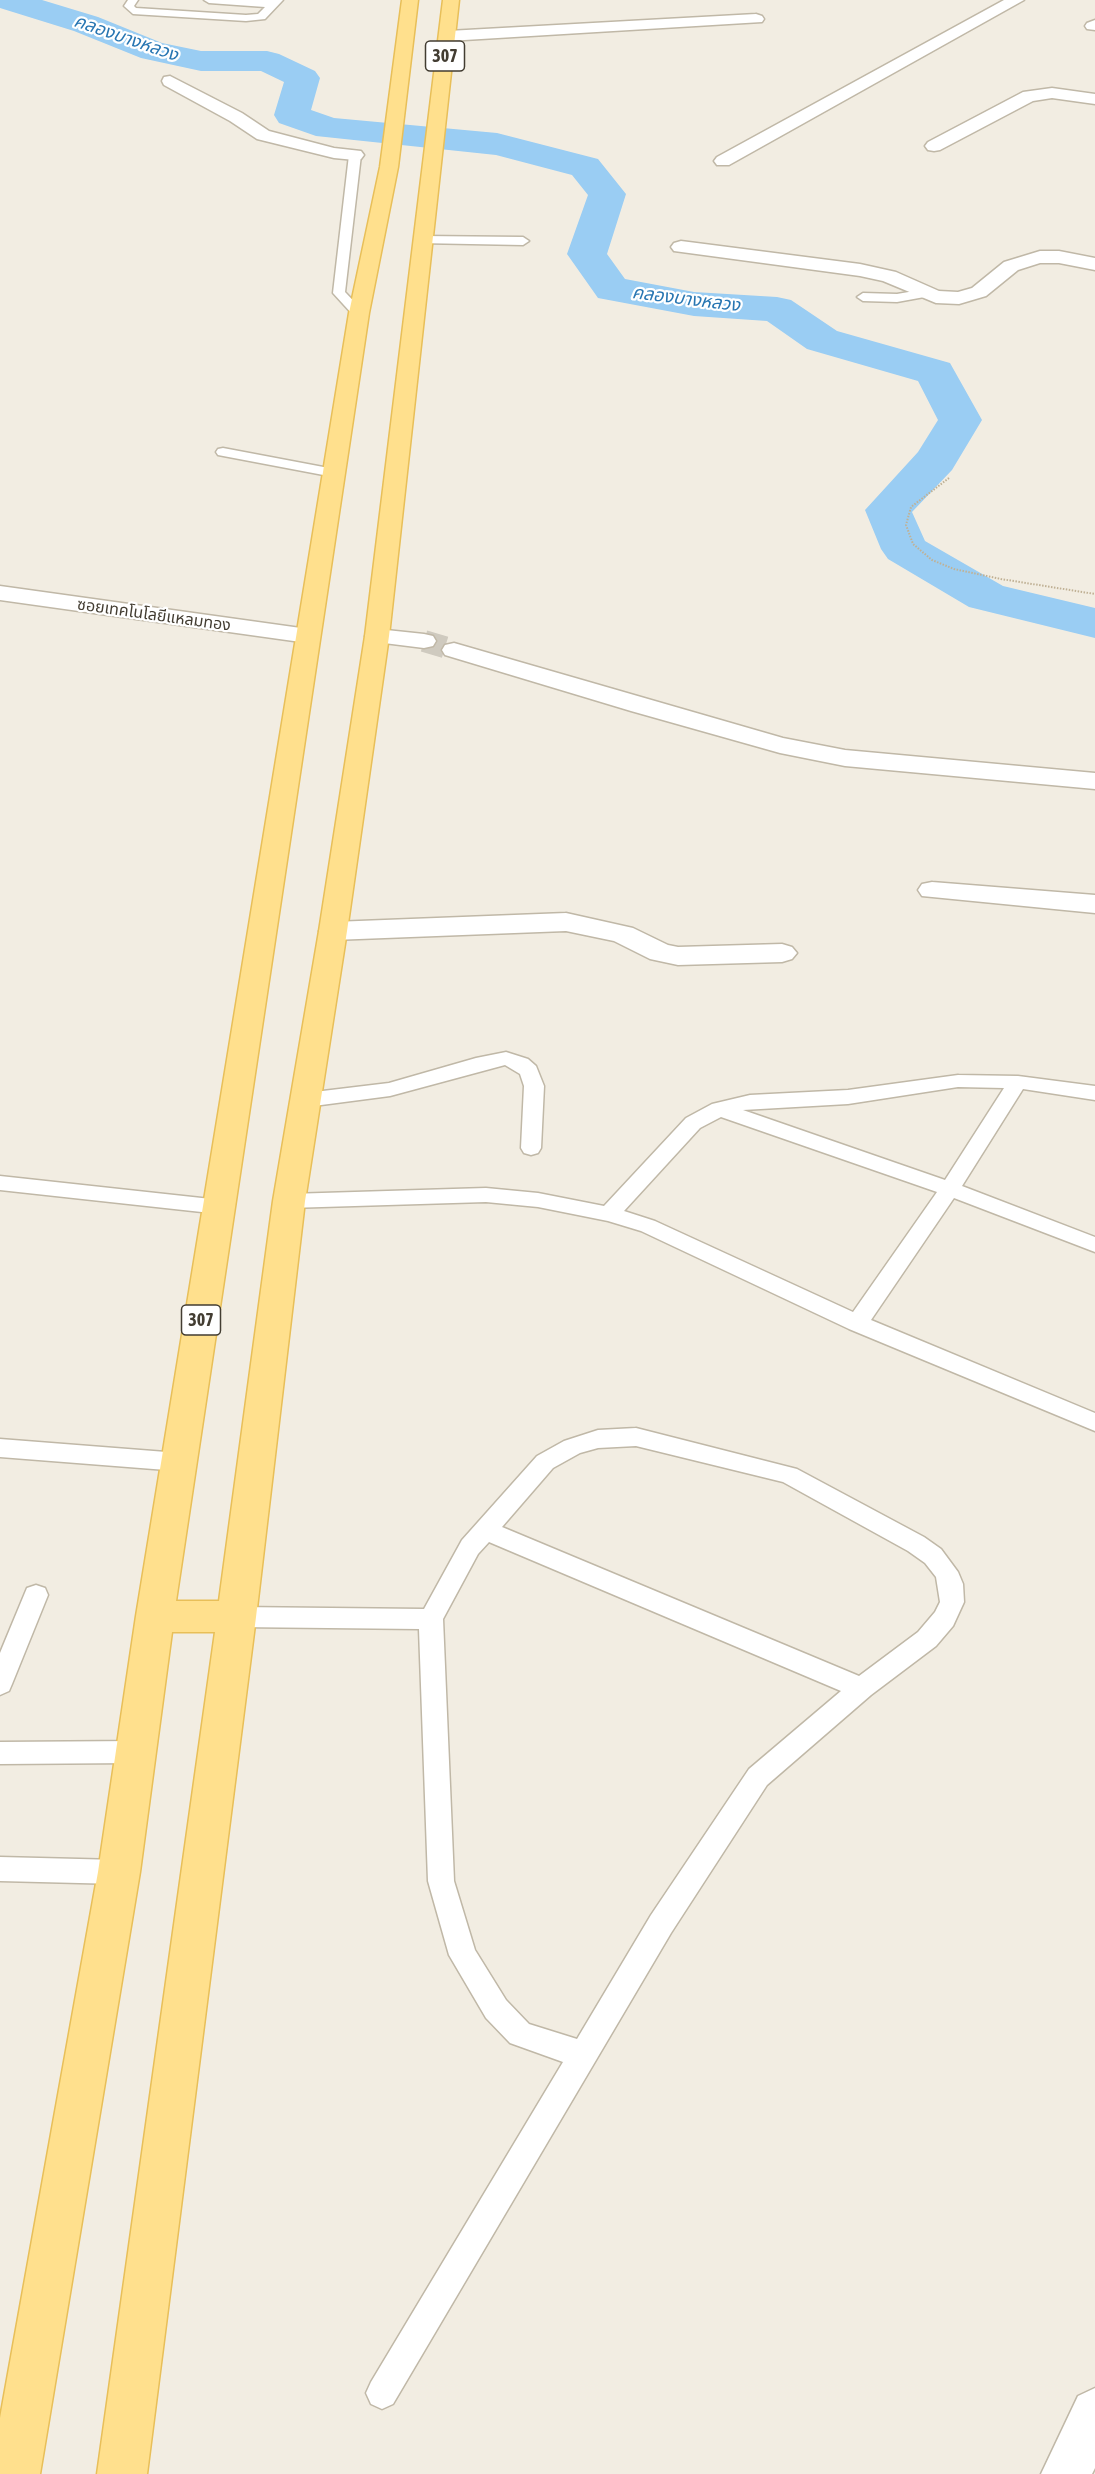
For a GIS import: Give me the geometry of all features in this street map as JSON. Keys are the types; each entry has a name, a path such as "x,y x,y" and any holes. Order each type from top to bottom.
{"main road":[{"name":"307","path":"15,2474 119,1872 154,1616 308,636 359,314 389,167 410,0"},
{"name":"307","path":"122,2474 237,1617 289,1201 333,931 377,636 430,166 439,113 452,0"},
{"path":"154,1616 237,1617"}],"street":[{"path":"723,161 1016,0"},
{"path":"448,36 756,19"},
{"path":"170,81 263,135 355,156"},
{"path":"934,146 1029,96 1052,93 1095,99"},
{"path":"681,247 860,270 889,276 936,297 959,298 979,292 1011,266 1040,257 1059,257 1095,264"},
{"name":"ซอยเทคโนโลยีแหลมทอง","path":"0,593 308,636"},
{"path":"377,636 424,641"},
{"path":"454,650 780,745 845,758 1095,781"},
{"path":"932,890 1095,904"},
{"path":"333,931 566,922 622,934 660,953 678,956 782,953"},
{"path":"1066,2474 1095,2413"}],"lane":[{"path":"133,0 129,6 133,11 246,18 261,17 277,2"},
{"path":"208,0 277,2"},
{"path":"355,156 339,293 359,314"},
{"path":"422,240 523,241"},
{"path":"863,297 897,298 926,293"},
{"path":"223,452 334,473"},
{"path":"306,1100 390,1089 476,1064 506,1058 521,1064 529,1071 534,1086 531,1148"},
{"path":"609,1214 693,1123 719,1109 750,1102 848,1097 958,1081 1018,1082 1095,1093"},
{"path":"857,1323 950,1189 1018,1082"},
{"path":"719,1109 950,1189 1095,1245"},
{"path":"0,1183 220,1207"},
{"path":"289,1201 486,1195 538,1200 609,1214 648,1226 857,1323 1095,1422"},
{"path":"382,2392 662,1924 758,1777 862,1688 927,1639 944,1619 952,1602 951,1584 946,1572 933,1556 916,1544 789,1475 636,1437 598,1439 572,1447 545,1462 470,1547 431,1619 441,1881 463,1955 496,2009 520,2034 583,2055"},
{"path":"0,1448 179,1462"},
{"path":"484,1530 862,1688"},
{"path":"0,1684 36,1595"},
{"path":"237,1617 431,1619"},
{"path":"0,1753 135,1752"},
{"path":"0,1869 119,1872"}],"path":[{"path":"949,478 911,507 906,525 913,544 933,560 954,569 1001,579 1095,594"}],"waterway":[{"name":"คลองบางหลวง","path":"8,0 86,24 153,51 201,61 267,61 303,78 292,115 329,128 497,144 585,167 607,194 587,254 612,289 694,304 777,309 822,340 935,372 960,420 936,460 888,510 905,549 986,597 1095,623"}],"tunnel":[{"path":"424,641 454,650"}]}
